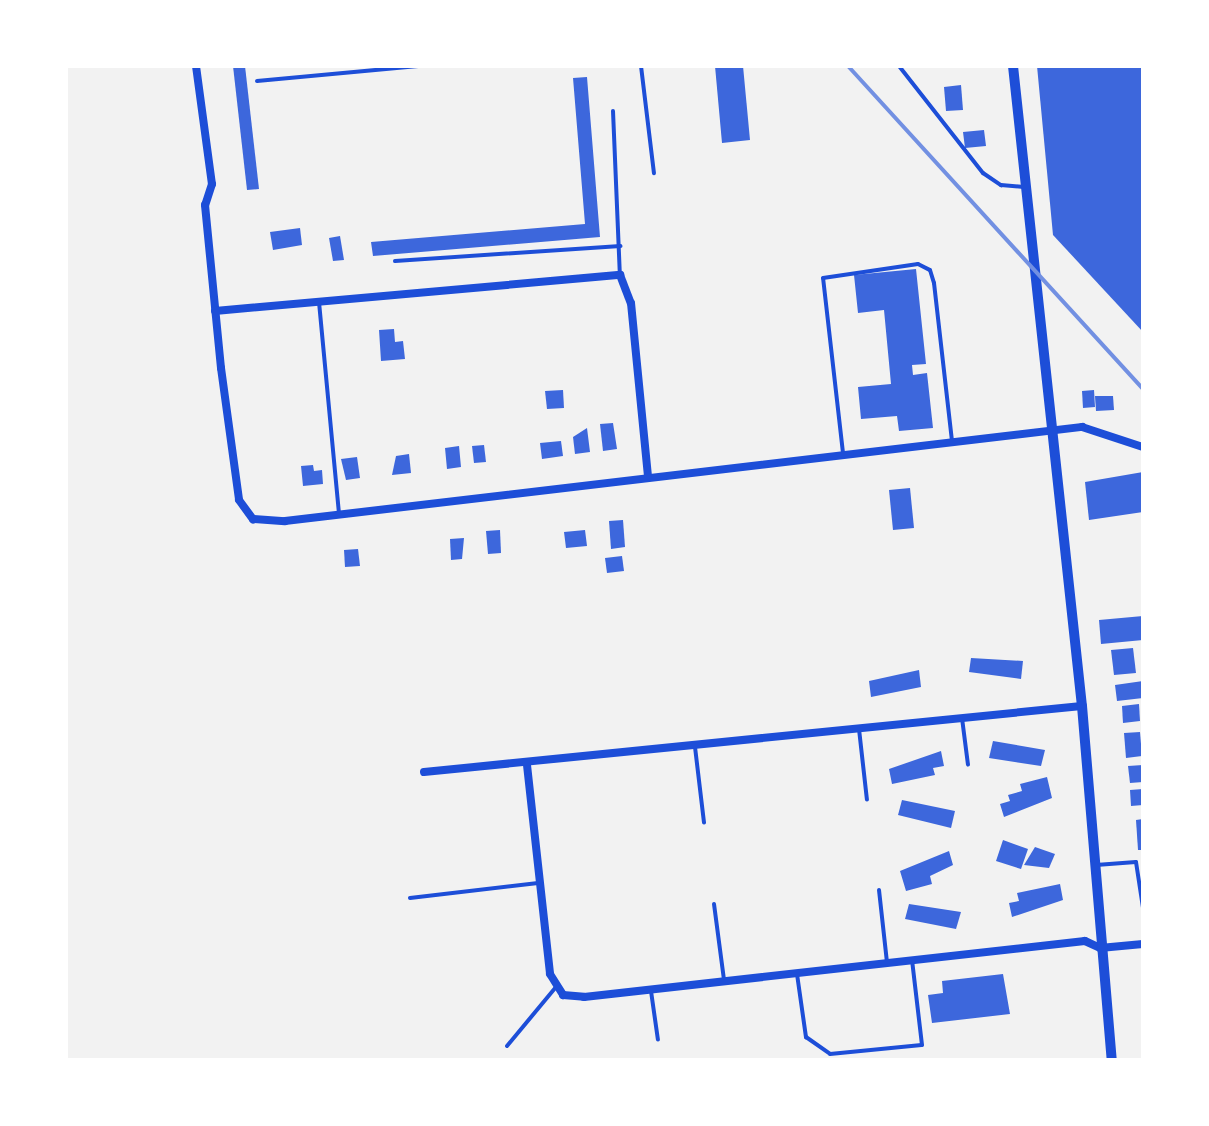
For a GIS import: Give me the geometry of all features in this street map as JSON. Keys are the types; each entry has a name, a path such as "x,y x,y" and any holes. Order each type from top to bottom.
{"street":[{"path":"196,66 212,184 205,205 215,311 239,500 253,519 339,514 648,475 1052,430 1104,431 1143,447"},
{"path":"1013,66 1082,706 1100,948 1112,1060"},
{"path":"215,311 620,275 631,303 648,475"},
{"path":"424,772 527,765 1082,706"},
{"path":"527,765 550,974 563,995 651,989 1085,941 1100,948 1143,944"}],"lane":[{"path":"257,81 418,66"},
{"path":"641,66 654,173"},
{"path":"899,66 983,173 1001,185 1024,187"},
{"path":"613,111 620,275"},
{"path":"395,261 621,246"},
{"path":"843,453 823,278 918,264 930,270 934,283 952,441"},
{"path":"319,302 339,514"},
{"path":"962,718 968,765"},
{"path":"859,729 867,800"},
{"path":"695,747 704,822"},
{"path":"1094,865 1136,862 1143,908"},
{"path":"410,898 540,882"},
{"path":"879,890 887,962"},
{"path":"714,904 724,980"},
{"path":"797,972 806,1037 830,1054 922,1045 912,959"},
{"path":"507,1046 556,987"},
{"path":"651,989 658,1040"}],"building":[{"path":"233,66 245,66 259,189 247,190"},
{"path":"715,66 743,66 750,140 722,143"},
{"path":"1037,66 1143,66 1143,332 1053,235"},
{"path":"587,77 600,237 373,256 371,242 585,224 573,78"},
{"path":"961,85 963,110 946,111 944,87"},
{"path":"984,130 986,146 965,148 963,132"},
{"path":"300,228 302,245 273,250 270,232"},
{"path":"340,236 344,260 333,261 329,238"},
{"path":"916,269 926,364 912,365 913,375 927,373 933,428 899,431 897,416 861,419 858,387 891,384 884,310 858,313 854,275"},
{"path":"394,329 395,342 403,341 405,359 381,361 379,330"},
{"path":"563,390 564,408 547,409 545,391"},
{"path":"1094,390 1095,407 1083,408 1082,391"},
{"path":"1095,396 1113,396 1114,410 1096,411"},
{"path":"613,423 617,449 603,451 600,424"},
{"path":"587,428 590,452 575,454 573,437"},
{"path":"561,441 563,456 542,459 540,443"},
{"path":"484,445 486,462 474,463 472,446"},
{"path":"459,446 461,467 447,469 445,448"},
{"path":"409,454 411,473 392,475 396,456"},
{"path":"357,457 360,478 346,480 341,459"},
{"path":"313,465 314,471 322,470 323,484 303,486 301,466"},
{"path":"1143,472 1143,512 1089,520 1085,482"},
{"path":"910,488 914,528 893,530 889,490"},
{"path":"623,520 625,547 611,549 609,521"},
{"path":"500,530 501,553 488,554 486,531"},
{"path":"585,530 587,546 566,548 564,532"},
{"path":"464,538 462,559 451,560 450,539"},
{"path":"358,549 360,566 345,567 344,550"},
{"path":"622,556 624,571 607,573 605,558"},
{"path":"1143,616 1143,640 1101,644 1099,620"},
{"path":"1133,648 1136,673 1114,675 1111,650"},
{"path":"971,658 1023,661 1021,679 969,672"},
{"path":"919,670 921,687 871,697 869,681"},
{"path":"1143,681 1143,698 1117,701 1115,685"},
{"path":"1139,704 1140,721 1123,723 1122,706"},
{"path":"1140,732 1142,756 1126,758 1124,733"},
{"path":"993,741 1045,750 1041,766 989,758"},
{"path":"941,751 944,766 933,768 935,775 892,784 889,769"},
{"path":"1143,765 1143,782 1130,783 1128,766"},
{"path":"1047,777 1052,798 1004,817 1000,804 1010,801 1008,795 1022,791 1020,784"},
{"path":"1143,789 1143,805 1131,806 1130,790"},
{"path":"902,800 955,811 951,828 898,815"},
{"path":"1143,819 1143,850 1138,850 1136,820"},
{"path":"1003,840 1028,849 1021,869 996,861"},
{"path":"1035,847 1055,854 1049,868 1024,865"},
{"path":"949,851 953,865 930,876 932,884 906,891 900,871"},
{"path":"1060,884 1063,900 1012,917 1009,903 1019,901 1017,893"},
{"path":"909,904 961,912 956,929 905,919"},
{"path":"1003,974 1010,1014 932,1023 928,995 943,993 942,981"}],"railway":[{"path":"848,66 1143,389"}]}
